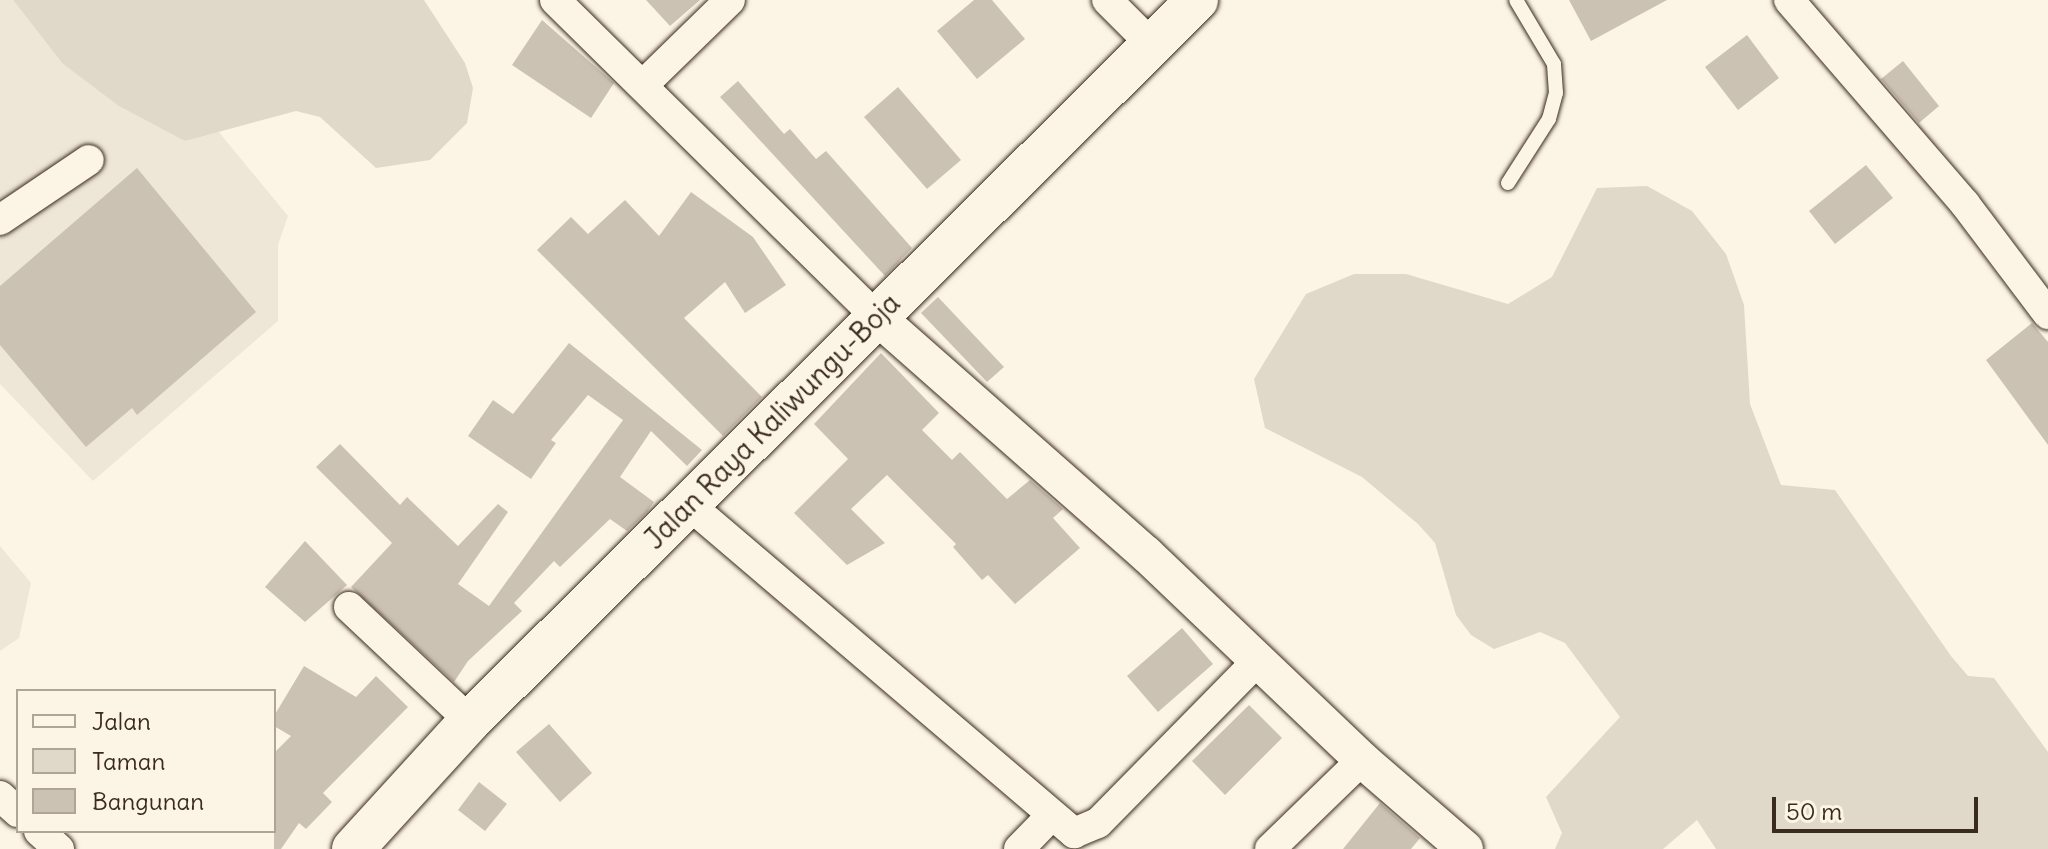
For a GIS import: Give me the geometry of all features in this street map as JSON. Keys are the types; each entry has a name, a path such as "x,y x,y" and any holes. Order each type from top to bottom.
{"main road":[{"name":"Jalan Raya Kaliwungu-Boja","path":"353,849 470,721 1197,0"}],"street":[{"path":"555,0 644,84 877,317 1258,660 1362,760 1465,849"},
{"path":"644,84 730,0"},
{"path":"1107,0 1151,44"},
{"path":"1789,0 1918,148 2048,314"},
{"path":"0,220 89,160"},
{"path":"687,503 1050,817 1074,833 1091,829 1258,660"},
{"path":"349,607 470,721"},
{"path":"1270,849 1362,760"},
{"path":"0,796 16,810"},
{"path":"1019,849 1050,817"},
{"path":"41,833 59,849"}],"lane":[{"path":"1508,183 1549,119 1556,93 1554,64 1516,0"}],"shaded area":[{"path":"0,0 13,0 62,63 185,141 218,131 288,216 278,245 278,321 93,481 0,384"},
{"path":"0,546 31,583 19,638 0,651"}],"green space":[{"path":"13,0 424,0 465,63 473,88 467,123 430,160 376,168 320,117 296,111 185,141 119,106 62,63"},
{"path":"1647,186 1692,211 1726,254 1744,305 1750,404 1781,485 1835,490 1951,656 1968,676 1994,678 2048,752 2048,849 1716,849 1697,820 1663,849 1555,849 1562,833 1546,797 1620,717 1565,643 1540,632 1494,649 1471,635 1456,615 1435,543 1418,524 1362,477 1265,428 1254,379 1306,294 1354,274 1406,274 1508,304 1552,277 1597,188"}],"building":[{"path":"646,0 700,0 670,26"},
{"path":"974,0 992,0 1025,39 977,79 937,31"},
{"path":"1569,0 1667,0 1591,41"},
{"path":"542,20 614,83 591,118 512,65"},
{"path":"1747,35 1779,78 1738,110 1705,67"},
{"path":"1903,61 1939,106 1919,123 1881,79"},
{"path":"738,81 784,134 790,129 816,159 826,151 912,248 885,276 720,97"},
{"path":"898,87 961,160 927,189 864,117"},
{"path":"1866,165 1893,198 1835,244 1809,211"},
{"path":"137,168 256,312 137,415 132,408 86,447 0,345 0,286"},
{"path":"691,192 753,237 786,285 745,313 725,282 684,318 762,397 723,436 537,250 571,217 588,234 625,200 659,236"},
{"path":"938,297 1004,367 987,382 921,313"},
{"path":"2032,323 2048,342 2048,445 1986,360"},
{"path":"569,343 702,450 687,466 651,431 620,477 654,502 647,512 627,531 610,519 560,567 554,561 514,603 522,611 468,661 454,682 351,587 392,543 316,467 340,444 400,505 407,497 458,546 498,504 508,512 458,584 489,606 623,420 588,395 551,440 556,443 531,479 468,436 493,400 513,414"},
{"path":"881,353 939,413 922,430 952,460 960,452 1007,499 1030,480 1063,509 1053,518 1080,548 1015,604 988,575 982,580 953,547 956,544 887,475 851,509 885,543 847,565 794,513 848,459 814,424"},
{"path":"305,541 347,585 305,622 265,587"},
{"path":"1182,628 1213,664 1158,712 1127,676"},
{"path":"304,666 356,697 376,676 408,707 323,793 332,802 306,829 299,823 281,849 274,849 276,751 291,736 276,727 276,713"},
{"path":"1249,705 1282,738 1225,795 1192,761"},
{"path":"549,724 592,773 560,802 516,752"},
{"path":"479,782 507,804 485,831 458,810"},
{"path":"1380,803 1420,838 1411,849 1343,849"}]}
